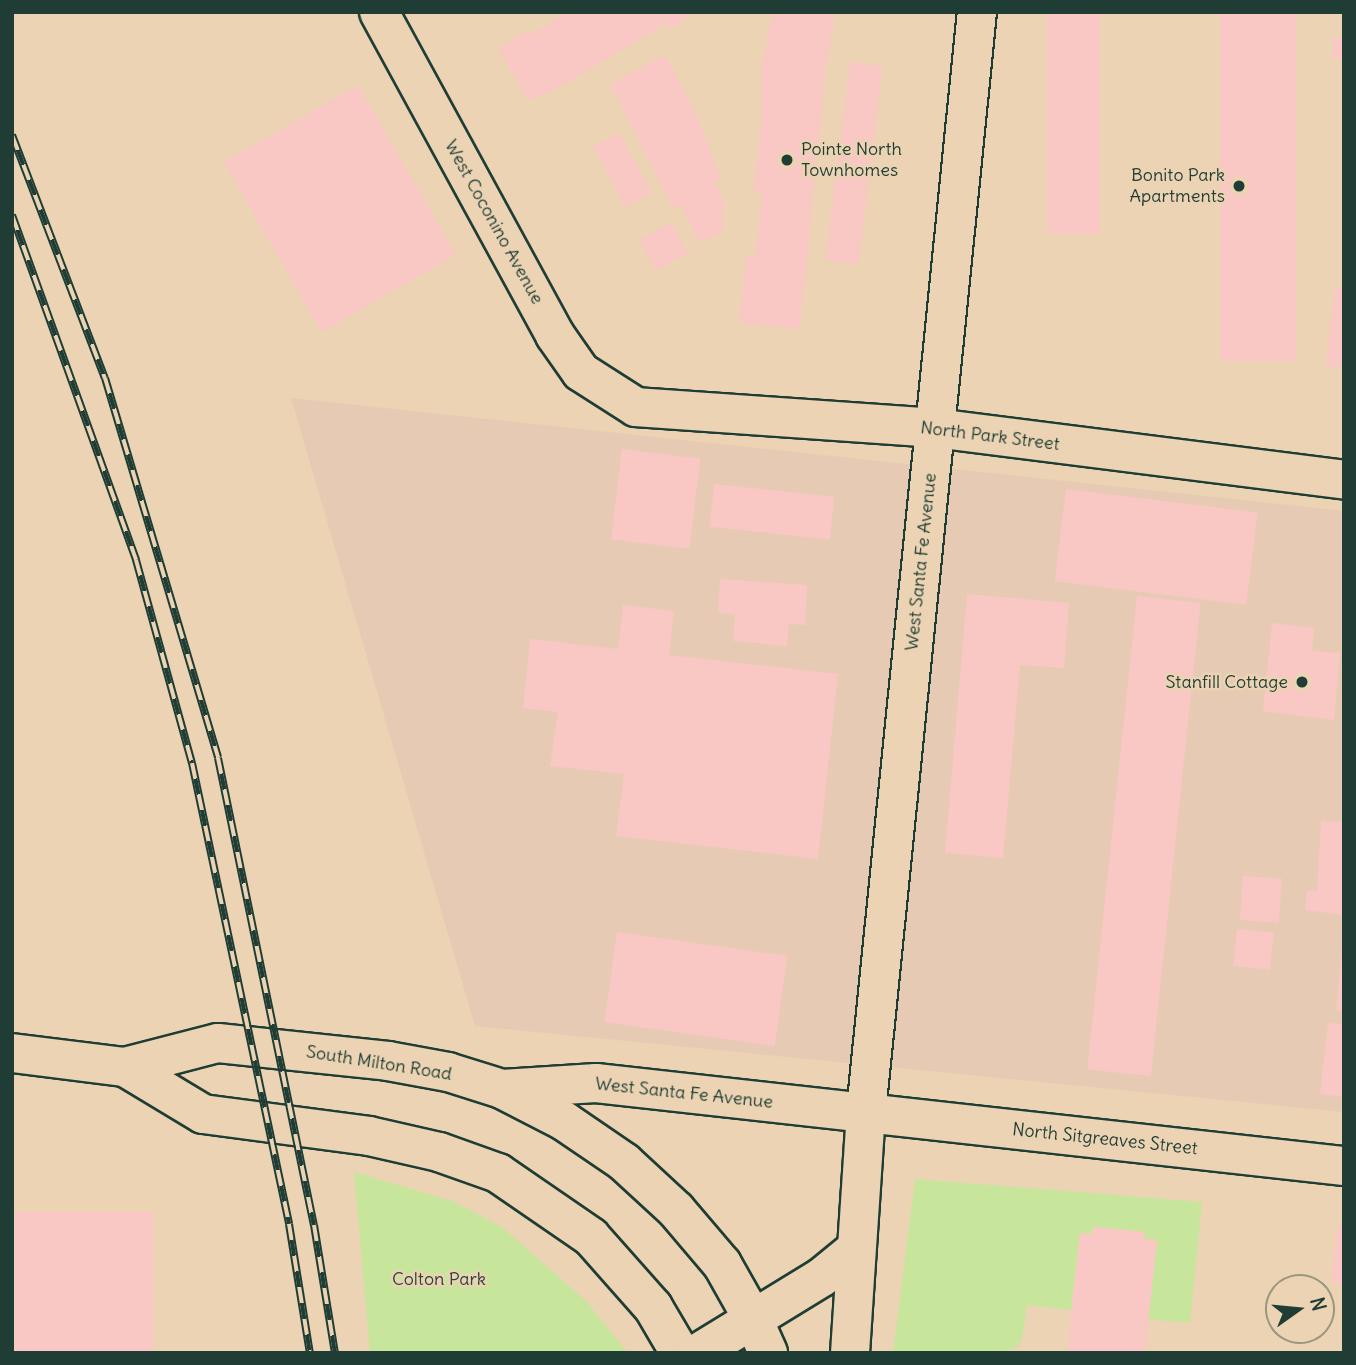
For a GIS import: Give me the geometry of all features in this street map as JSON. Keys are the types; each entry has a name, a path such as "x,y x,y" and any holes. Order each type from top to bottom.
{"street":[{"name":"West Coconino Avenue","path":"379,12 555,335 581,372 636,407"},
{"name":"West Santa Fe Avenue","path":"850,1353 866,1112 977,12"},
{"name":"North Park Street","path":"636,407 935,428 1344,480"},
{"name":"South Milton Road","path":"12,1053 125,1067 218,1043 388,1061 448,1072 502,1089 574,1128 624,1162 659,1194 722,1264 760,1336"},
{"name":"South Milton Road","path":"125,1067 203,1114 369,1136 439,1152 498,1173 591,1237 653,1307 680,1353"},
{"name":"West Santa Fe Avenue","path":"502,1089 596,1083 866,1112"},
{"name":"North Sitgreaves Street","path":"866,1112 1344,1166"},
{"path":"698,1353 760,1336 822,1276 855,1250"}],"shaded area":[{"path":"291,398 1344,511 1344,1112 475,1026"}],"green space":[{"name":"Colton Park","path":"354,1172 452,1201 502,1227 586,1301 628,1353 370,1353"},
{"path":"915,1179 1202,1202 1190,1323 1148,1319 1157,1240 1144,1239 1144,1232 1094,1227 1092,1234 1080,1233 1071,1310 1027,1305 1022,1339 1017,1347 1003,1352 893,1353"}],"building":[{"path":"569,12 695,12 670,29 667,23 556,89 528,100 498,48 528,30 531,35"},
{"name":"Pointe North Townhomes","path":"773,12 835,12 825,71 800,329 739,323 746,256 755,257 762,193 754,192 761,128 762,65"},
{"name":"Bonito Park Apartments","path":"1047,12 1100,12 1100,234 1047,234"},
{"name":"Bonito Park Apartments","path":"1220,12 1296,12 1296,361 1220,361"},
{"path":"1334,37 1344,38 1344,59 1332,58"},
{"path":"665,55 695,112 721,179 714,183 724,201 722,232 700,243 680,204 673,208 610,84"},
{"path":"850,62 883,66 858,265 826,261"},
{"path":"358,85 456,255 322,332 224,163"},
{"path":"619,133 652,192 626,207 593,148"},
{"path":"671,222 688,253 656,271 639,240"},
{"path":"1335,287 1344,288 1344,368 1325,366"},
{"path":"622,449 700,459 689,549 611,539"},
{"path":"714,484 834,497 830,539 710,527"},
{"path":"1066,489 1258,513 1246,605 1055,581"},
{"path":"720,579 807,585 805,625 789,624 787,646 733,641 735,614 718,613"},
{"path":"967,594 1069,603 1064,668 1020,665 1003,858 945,853"},
{"path":"1137,596 1201,603 1151,1076 1087,1069"},
{"path":"623,605 674,611 669,655 838,674 818,859 616,836 624,774 550,766 558,712 523,708 530,639 618,649"},
{"name":"Stanfill Cottage","path":"1272,623 1314,628 1312,651 1340,653 1334,720 1263,711"},
{"path":"1321,821 1344,822 1344,915 1305,910 1307,891 1317,891"},
{"path":"1243,876 1282,879 1279,923 1240,920"},
{"path":"1237,929 1274,933 1270,970 1233,966"},
{"path":"617,932 787,956 775,1046 604,1022"},
{"path":"1344,948 1344,1011 1336,1010"},
{"path":"1328,1023 1344,1024 1344,1097 1320,1094"},
{"path":"15,1212 153,1212 153,1353 15,1353"},
{"path":"1337,1225 1344,1226 1344,1284 1335,1283 1335,1274 1332,1274"},
{"path":"1093,1227 1145,1232 1144,1239 1157,1240 1145,1353 1067,1353 1080,1233 1092,1234"}],"railway":[{"path":"12,135 105,378 218,758 314,1225 335,1353"},
{"path":"12,215 136,560 192,763 289,1224 310,1353"}],"place":[{"name":"Pointe North Townhomes","path":"787,160"},
{"name":"Bonito Park Apartments","path":"1239,186"},
{"name":"Stanfill Cottage","path":"1302,682"}]}
